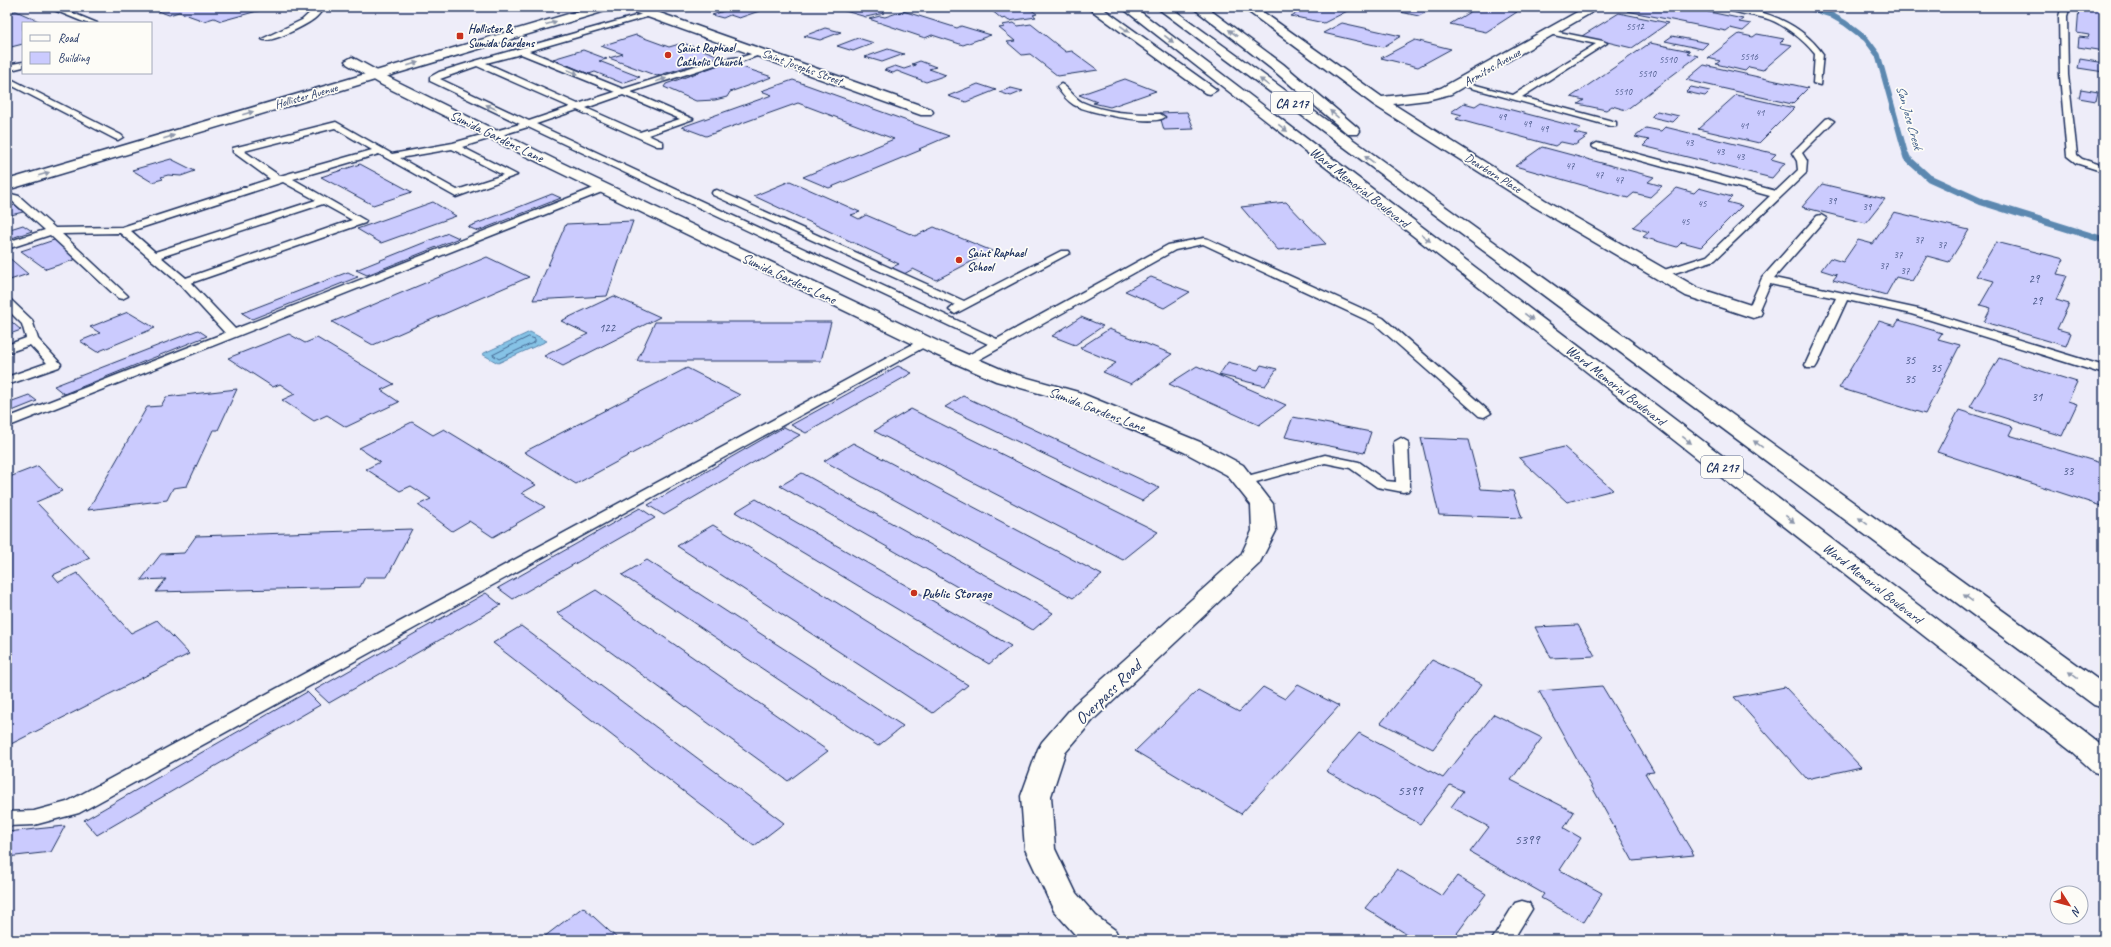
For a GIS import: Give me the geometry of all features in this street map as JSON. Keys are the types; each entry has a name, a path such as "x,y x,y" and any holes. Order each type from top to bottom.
{"main road":[{"name":"Hollister Avenue","path":"96,144 363,68 567,7"},
{"name":"Hollister Avenue","path":"7,185 363,68 605,7"},
{"name":"Saint Josephs Street","path":"632,7 926,112"},
{"path":"1093,7 1219,96"},
{"name":"Ward Memorial Boulevard","path":"1127,7 2081,744 2104,764"},
{"name":"Ward Memorial Boulevard","path":"1162,7 2104,698"},
{"path":"1198,7 1278,67 1375,149 1423,198"},
{"name":"Dearborn Place","path":"1248,7 1379,102 1539,203 1692,292 1753,312"},
{"name":"Armitos Avenue","path":"1379,102 1427,96 1446,91 1461,84 1595,7"},
{"name":"Sumida Gardens Lane","path":"363,68 494,135 924,342 1003,377 1071,396 1192,447 1240,475"},
{"path":"1242,113 1272,135 1340,171"},
{"name":"Overpass Road","path":"1104,940 1085,926 1065,902 1040,849 1036,796 1052,749 1084,712 1251,559 1264,531 1262,504 1240,475"}],"lane":[{"path":"51,7 90,22"},
{"path":"266,39 311,18 319,11 320,7"},
{"path":"1727,7 1770,17 1791,28 1811,44 1819,54 1817,83"},
{"path":"2066,7 2063,16 2064,75 2072,156 2079,161 2104,169"},
{"path":"653,14 524,52 442,74 433,79 998,344"},
{"path":"1515,98 1603,43 1552,32"},
{"path":"524,52 688,119 640,136"},
{"path":"391,157 453,146 494,135 716,62 743,59 761,53"},
{"path":"7,68 22,64"},
{"path":"478,64 660,144"},
{"path":"7,80 118,137"},
{"path":"1461,84 1613,124"},
{"path":"1061,87 1064,94 1074,101 1109,113 1129,117 1160,117"},
{"path":"1662,274 1710,258 1803,171 1802,161 1797,153 1829,121"},
{"path":"184,282 361,221 325,200 282,179 236,150 336,126 456,194 512,175 453,146"},
{"path":"1597,146 1777,195"},
{"path":"7,246 52,231 122,230 282,179 380,151"},
{"path":"7,423 603,188"},
{"path":"717,193 964,306"},
{"path":"7,196 15,198 122,296"},
{"path":"154,256 325,200"},
{"path":"1753,312 1766,280 1821,218"},
{"path":"122,230 184,282 233,334"},
{"path":"967,361 1172,248 1204,241 1379,321 1484,414"},
{"path":"941,318 1065,253"},
{"path":"1766,280 1914,311 2104,370"},
{"path":"1811,365 1843,296"},
{"path":"7,302 28,324 32,340 55,364 7,381"},
{"path":"7,349 32,340"},
{"path":"7,819 34,818 72,808 924,342"},
{"path":"1240,475 1325,459 1354,465 1382,484 1403,488 1401,442"},
{"path":"1502,940 1522,908"}],"water":[{"path":"530,332 547,341 498,363 482,354"}],"building":[{"path":"158,7 272,7 221,21 214,18 204,21 179,12 169,15 158,11 164,9"},
{"path":"700,7 728,7 713,11"},
{"path":"736,7 768,8 739,18 730,15 723,18 712,15"},
{"path":"831,7 888,8 882,12 884,13 866,17"},
{"path":"997,7 1027,7 1037,14 1033,15 1036,17 1009,21 1005,18 1002,19 991,10 1000,9"},
{"path":"1308,7 1355,7 1324,23 1291,16"},
{"path":"1377,7 1436,7 1419,16"},
{"path":"1478,7 1493,7 1517,12 1486,32 1450,24"},
{"path":"1517,7 1540,7 1534,11"},
{"path":"1633,7 1685,7 1743,19 1739,22 1751,24 1743,31 1730,28 1726,31 1627,11"},
{"path":"2079,7 2104,8 2104,51 2078,47 2079,37 2088,38 2089,35 2077,33"},
{"path":"16,11 41,22 22,22 22,44 7,48 7,13"},
{"path":"903,11 957,28 961,26 991,35 963,45 932,35 925,38 869,19 880,16 885,17"},
{"path":"1619,13 1668,23 1632,48 1582,36"},
{"path":"1014,23 1018,26 1031,24 1066,52 1072,51 1098,70 1058,76 1030,54 1022,55 1007,42 1015,41 999,28 1005,27 1002,25"},
{"path":"1342,23 1401,36 1383,47 1323,33"},
{"path":"825,28 841,32 820,40 804,36"},
{"path":"1739,34 1753,37 1757,34 1784,39 1780,43 1792,45 1763,70 1749,67 1745,71 1716,64 1720,61 1708,58"},
{"name":"Saint Raphael Catholic Church","path":"636,35 669,47 683,43 720,56 657,76 609,58 623,54 601,46"},
{"path":"1672,36 1708,43 1702,49 1665,41"},
{"path":"858,38 874,43 853,51 837,46"},
{"path":"1415,40 1451,49 1418,67 1381,58"},
{"path":"1650,43 1690,51 1687,53 1698,56 1626,110 1612,106 1606,110 1578,104 1584,100 1571,97"},
{"path":"888,49 904,54 882,62 865,57"},
{"path":"583,50 607,59 599,61 640,77 622,83 595,72 589,74 553,59"},
{"path":"2080,59 2104,63 2104,72 2078,68"},
{"path":"920,61 936,67 929,69 946,75 926,82 897,71 893,73 884,70 895,66 904,69 916,65 912,64"},
{"path":"727,62 772,77 730,92 727,97 715,100 696,101 664,87 666,84"},
{"path":"1704,65 1808,88 1792,104 1686,80"},
{"path":"1125,79 1156,91 1110,107 1093,103 1097,102 1079,95"},
{"path":"793,80 949,136 919,149 921,150 829,188 803,177 894,139 798,103 706,136 682,127 772,95 761,91"},
{"path":"978,84 996,90 966,102 948,96"},
{"path":"1691,87 1710,91 1705,96 1686,92"},
{"path":"1011,88 1023,91 1011,96 999,92"},
{"path":"2081,89 2098,92 2096,101 2079,98"},
{"path":"1736,95 1794,108 1759,143 1698,129"},
{"path":"1481,102 1581,128 1574,133 1588,136 1575,145 1561,142 1555,146 1456,119 1462,115 1451,112 1464,103 1475,106"},
{"path":"1657,111 1679,116 1673,122 1651,117"},
{"path":"1187,112 1194,129 1164,130 1159,113"},
{"path":"1665,127 1776,154 1771,159 1785,163 1772,178 1643,146 1649,140 1635,137 1646,128 1661,131"},
{"path":"1542,147 1654,177 1648,182 1662,186 1650,197 1634,193 1628,198 1515,166"},
{"path":"171,159 195,171 181,176 168,175 161,177 163,179 152,182 132,170"},
{"path":"360,164 412,192 373,205 321,177"},
{"path":"790,181 860,212 851,215 859,219 866,215 915,236 934,227 992,251 936,280 913,269 904,274 890,268 899,264 754,196"},
{"path":"1822,184 1885,199 1866,223 1802,207"},
{"path":"1677,188 1694,193 1699,188 1732,197 1727,202 1742,206 1701,247 1682,242 1677,247 1643,237 1649,232 1633,227"},
{"path":"552,194 561,198 478,231 468,227"},
{"path":"433,202 456,216 381,243 357,229"},
{"path":"1286,202 1326,244 1278,250 1241,207"},
{"path":"15,205 23,212 7,216 7,207"},
{"path":"1894,212 1969,230 1949,262 1927,256 1912,281 1896,277 1886,295 1833,280 1837,275 1821,270 1830,258 1843,262 1858,240 1873,244"},
{"path":"633,221 607,296 533,300 566,224"},
{"path":"23,225 32,231 9,239 7,238 7,230"},
{"path":"448,233 459,238 367,275 356,270"},
{"path":"54,240 80,258 46,269 21,251"},
{"path":"1996,242 2064,259 2057,274 2067,276 2056,300 2069,304 2057,329 2071,333 2066,346 1984,322 1991,308 1980,305 1994,281 1976,276"},
{"path":"7,256 28,274 7,281"},
{"path":"487,257 529,277 373,345 332,322"},
{"path":"348,272 358,277 252,319 242,313"},
{"path":"1151,277 1190,292 1164,308 1125,291"},
{"path":"614,296 660,317 563,366 544,356 588,334 561,321"},
{"path":"128,312 155,328 97,352 80,341 100,333 90,327"},
{"path":"1081,317 1103,326 1075,345 1052,336"},
{"path":"7,318 21,330 7,335"},
{"path":"1899,320 1942,333 1938,339 1960,345 1925,414 1839,388 1879,321 1895,326"},
{"path":"655,322 831,322 821,361 637,361"},
{"path":"1109,329 1172,354 1131,384 1103,372 1116,363 1080,348"},
{"path":"198,330 207,336 64,394 54,386"},
{"path":"289,334 305,343 317,338 394,384 381,390 399,402 346,427 327,415 314,421 282,400 295,394 280,384 273,387 228,358"},
{"path":"1999,358 2077,382 2068,401 2077,404 2062,436 1970,407"},
{"path":"1228,362 1258,370 1261,365 1277,369 1265,386 1219,375"},
{"path":"898,366 912,373 806,433 791,425"},
{"path":"1197,366 1286,405 1259,425 1169,384"},
{"path":"687,368 740,395 576,484 524,452"},
{"path":"237,389 218,430 213,430 187,486 173,488 167,500 88,510 147,407 161,406 166,397"},
{"path":"29,395 37,401 7,413 7,403"},
{"path":"963,396 1159,488 1142,501 945,407"},
{"path":"911,409 1158,532 1123,560 874,431"},
{"path":"1959,410 2013,427 2009,435 2104,464 2104,507 1937,452"},
{"path":"1293,417 1371,432 1364,453 1285,437"},
{"path":"412,422 433,435 444,429 536,485 522,493 545,507 493,537 469,521 452,531 418,505 431,499 411,486 400,491 366,469 380,462 359,448"},
{"path":"784,427 800,435 664,515 648,505"},
{"path":"1421,438 1468,440 1481,489 1513,491 1522,518 1439,515"},
{"path":"853,443 1102,575 1073,598 824,461"},
{"path":"1564,447 1613,490 1567,502 1519,458"},
{"path":"38,466 62,491 36,502 90,558 53,575 59,582 77,573 131,633 157,620 189,654 7,746 7,478"},
{"path":"802,473 1053,613 1033,630 780,486"},
{"path":"756,499 1011,646 989,664 735,512"},
{"path":"640,508 655,518 513,599 498,588"},
{"path":"713,525 968,685 933,713 677,546"},
{"path":"412,529 387,577 365,577 360,587 156,592 166,579 141,580 161,554 184,553 196,536"},
{"path":"647,560 903,726 878,746 622,575"},
{"path":"596,590 828,751 788,781 557,613"},
{"path":"486,593 501,605 329,703 315,690"},
{"path":"1578,625 1595,656 1551,658 1535,627"},
{"path":"521,626 784,823 754,846 493,643"},
{"path":"1432,660 1482,684 1433,749 1381,723"},
{"path":"1298,685 1339,706 1241,814 1135,751 1198,690 1239,712 1263,687 1285,699"},
{"path":"1602,686 1654,772 1645,773 1694,855 1633,861 1539,691"},
{"path":"1785,687 1861,767 1807,779 1734,697"},
{"path":"307,692 320,705 97,835 84,820"},
{"path":"1494,714 1542,738 1511,780 1574,812 1564,828 1581,838 1560,870 1602,893 1584,922 1541,898 1544,894 1470,852 1489,827 1451,807 1463,791 1450,785 1420,824 1326,771 1359,733 1443,778"},
{"path":"65,826 51,852 7,857 7,832"},
{"path":"1397,869 1442,896 1457,876 1486,894 1452,940 1416,940 1365,908"},
{"path":"583,907 619,940 540,940"}],"waterway":[{"name":"San Jose Creek","path":"1806,7 1831,15 1845,23 1866,39 1878,55 1906,156"},
{"name":"San Jose Creek","path":"1906,155 1907,158 1929,178 1982,202 2104,240"}],"place":[{"name":"Hollister & Sumida Gardens","path":"460,36"},
{"name":"Saint Raphael Catholic Church","path":"668,55"},
{"name":"Saint Raphael School","path":"959,260"},
{"name":"Public Storage","path":"914,593"}]}
